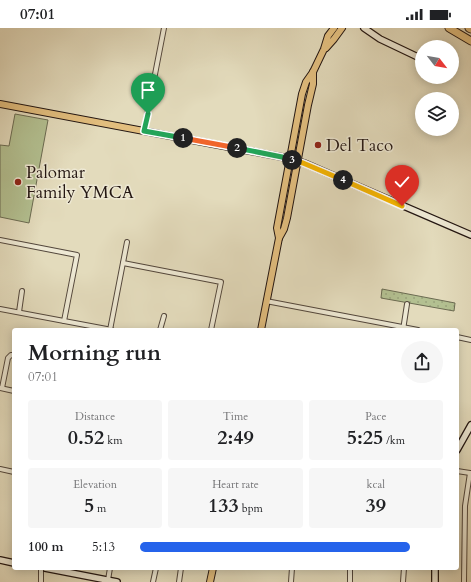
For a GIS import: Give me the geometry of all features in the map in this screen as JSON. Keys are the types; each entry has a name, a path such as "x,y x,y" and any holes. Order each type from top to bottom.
{"highway":[{"path":"449,28 471,41"}],"main road":[{"path":"279,238 277,228 302,94 306,82 313,72 324,49 328,36 334,28"},
{"path":"324,49 342,28"},
{"path":"261,328 279,238 284,229 298,161 313,84 313,72"},
{"path":"0,104 298,161"},
{"path":"210,582 212,570"}],"street":[{"path":"144,131 164,28"},
{"path":"364,28 380,39 415,56"},
{"path":"298,161 471,235"},
{"path":"0,240 77,254 64,321"},
{"path":"111,328 127,242"},
{"path":"123,263 221,282 210,328"},
{"path":"19,312 22,291"},
{"path":"266,301 398,328"},
{"path":"403,328 407,304"},
{"path":"0,309 101,328"},
{"path":"161,328 164,316"},
{"path":"459,337 471,340"},
{"path":"12,355 8,358 1,388 12,391"},
{"path":"459,446 471,425"},
{"path":"0,469 12,472"},
{"path":"459,471 470,473 465,506 464,582"},
{"path":"0,560 12,563"},
{"path":"41,570 41,582"},
{"path":"64,570 90,579 117,582"},
{"path":"108,580 110,570"},
{"path":"153,582 156,570"},
{"path":"179,582 181,570"},
{"path":"292,570 292,582"},
{"path":"350,570 350,582"},
{"path":"403,582 404,570"},
{"path":"435,570 435,582"}],"green space":[{"name":"Palomar Family YMCA","path":"15,114 48,120 29,223 0,217 0,145 9,146"},
{"path":"382,289 455,303 454,311 381,298"}],"place":[{"name":"Del Taco","path":"318,145"},
{"name":"Palomar Family YMCA","path":"18,182"}],"route":[{"path":"148,114 144,131 186,138 302,162 402,206"}]}
